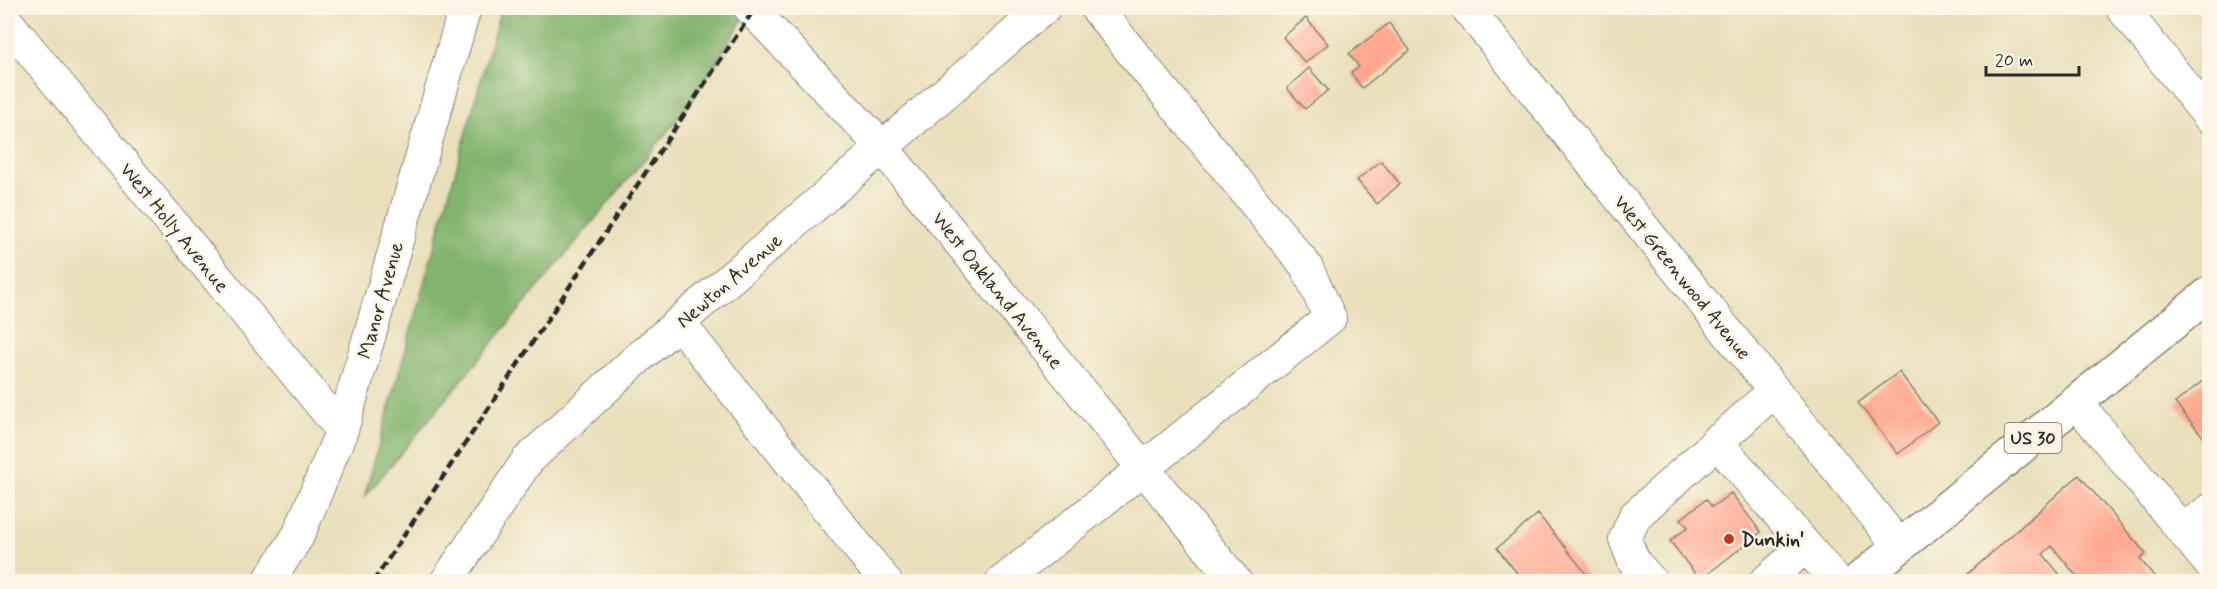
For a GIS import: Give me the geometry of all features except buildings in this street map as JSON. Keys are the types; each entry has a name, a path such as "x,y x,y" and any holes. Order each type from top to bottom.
{"highway":[{"name":"US 30","path":"1856,582 2210,293"}],"street":[{"name":"Manor Avenue","path":"268,582 298,536 342,430 465,8"},
{"name":"West Oakland Avenue","path":"750,8 882,147 1236,582"},
{"name":"Newton Avenue","path":"461,575 527,461 638,358 680,324 1042,8"},
{"path":"1002,582 1330,318 1306,266 1096,8"},
{"name":"West Greenwood Avenue","path":"1467,8 1900,547"},
{"path":"2138,12 2210,118"},
{"name":"West Holly Avenue","path":"8,23 342,430"},
{"path":"680,324 886,582"},
{"path":"1652,582 1634,562 1625,539 1635,516 1774,391"},
{"path":"2077,403 2210,564"},
{"path":"1716,441 1837,582"},
{"path":"2182,530 2210,510"},
{"path":"1766,582 1806,546"}],"green space":[{"path":"501,8 750,8 691,103 364,498"}],"railway":[{"path":"373,582 755,8"}],"place":[{"name":"Dunkin'","path":"1729,539"}]}
